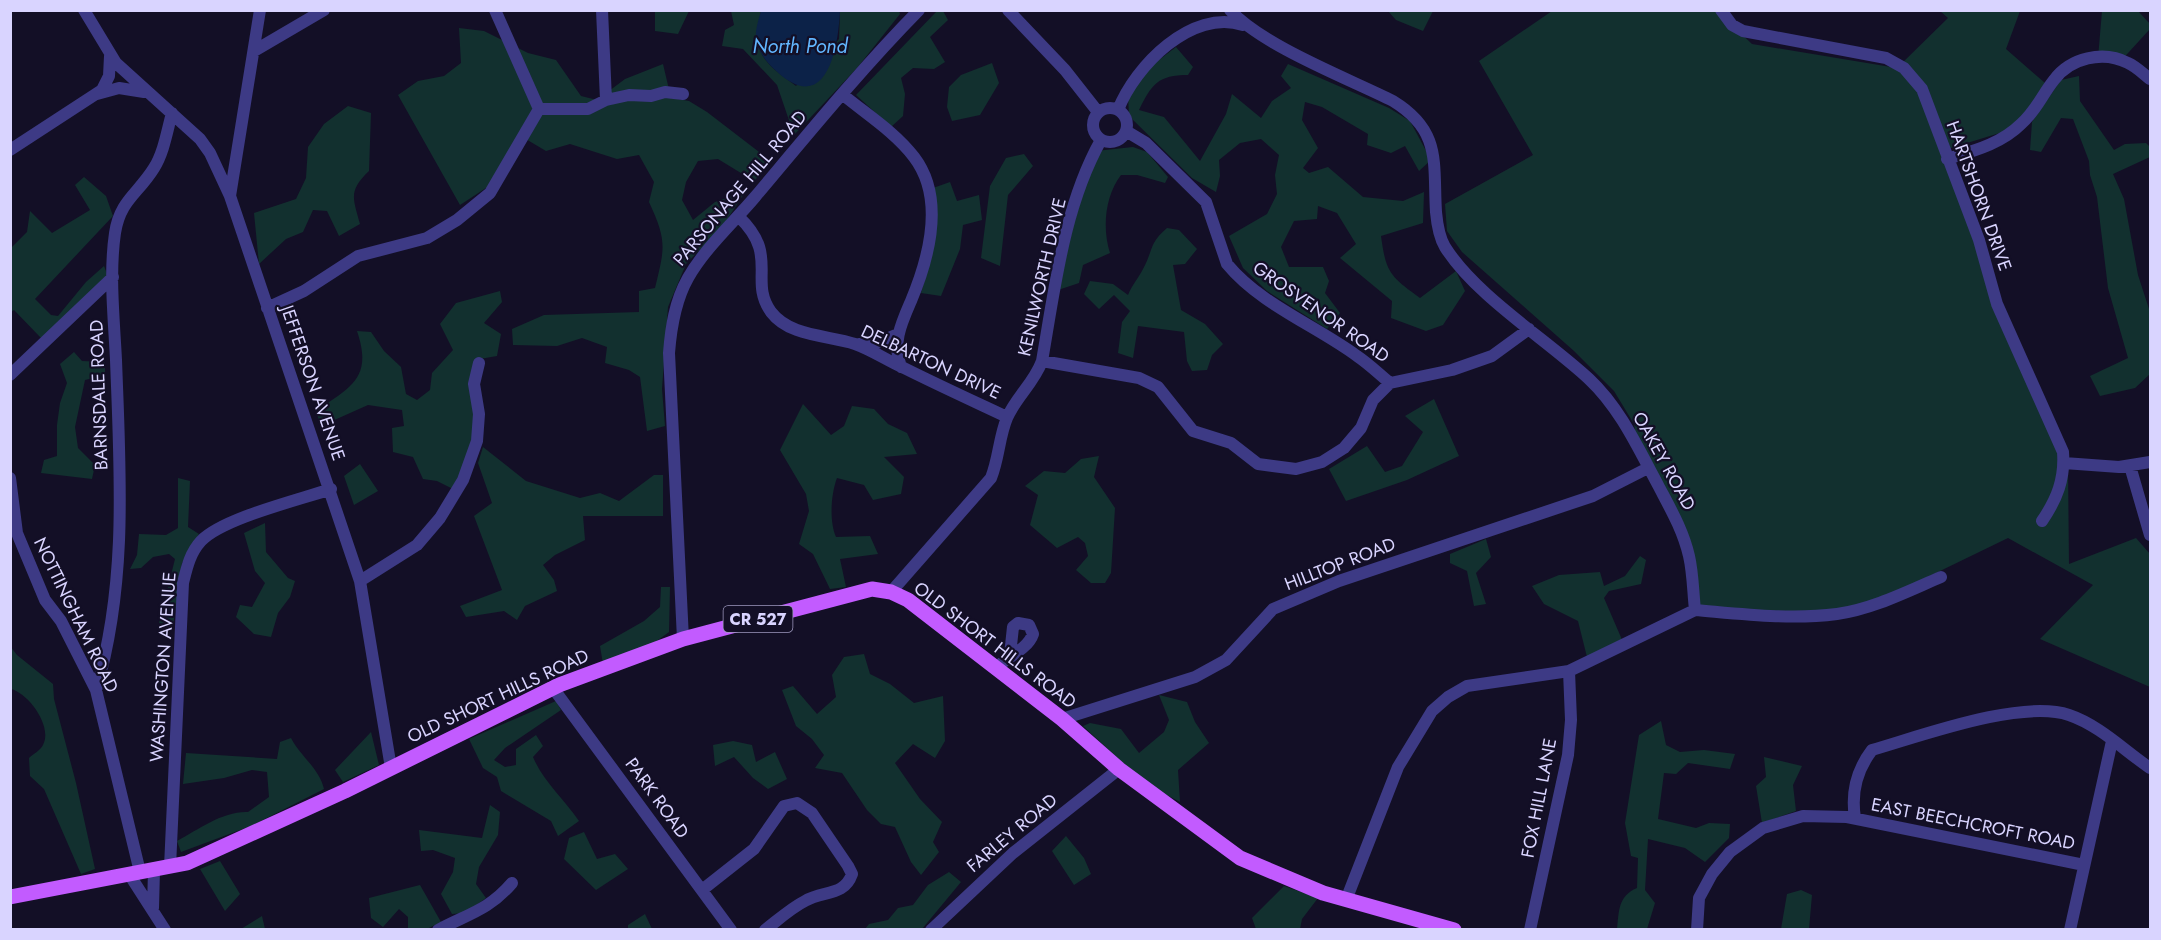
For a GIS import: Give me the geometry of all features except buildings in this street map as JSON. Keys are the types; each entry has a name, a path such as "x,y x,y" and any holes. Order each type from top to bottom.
{"main road":[{"name":"OLD SHORT HILLS ROAD","path":"10,897 148,871 203,857 553,688 683,639 873,589 891,592 908,600 1062,719 1119,769 1240,858 1298,884 1437,927 1454,930"}],"street":[{"path":"84,10 116,63 200,139 210,153 230,196"},
{"name":"JEFFERSON AVENUE","path":"260,10 230,196 331,489 360,581 391,768"},
{"path":"254,51 324,10"},
{"path":"495,10 539,109"},
{"path":"602,10 606,100"},
{"name":"PARSONAGE HILL ROAD","path":"683,639 670,375 670,330 678,298 688,277 842,94 919,10"},
{"path":"1008,10 1065,70 1098,112"},
{"path":"1203,24 1209,10"},
{"path":"1230,10 1246,26"},
{"name":"HARTSHORN DRIVE","path":"1721,10 1732,25 1743,31 1879,56 1904,68 1922,89 1979,240 1997,304 2059,441 2064,463 2055,502 2042,521"},
{"path":"1118,110 1130,86 1156,56 1203,24 1220,21 1246,26"},
{"name":"OAKEY ROAD","path":"1246,26 1408,110 1427,136 1434,151 1437,223 1443,245 1494,300 1590,380 1613,407 1637,444 1682,532 1690,557 1695,610"},
{"path":"96,95 106,83 111,68 107,46"},
{"path":"1947,159 1988,146 2010,134 2037,108 2056,77 2076,62 2102,57 2114,58 2132,65 2151,79"},
{"path":"10,150 96,95 119,88 132,89 150,95"},
{"path":"539,109 588,110 606,100 629,95 683,94"},
{"path":"842,94 904,145 916,159 930,195 927,261 898,334 897,350 901,367"},
{"path":"1108,108 1118,110 1126,117 1126,131 1115,141 1101,140 1093,127 1098,112 1108,108"},
{"path":"267,308 304,291 358,256 427,238 457,220 490,193 539,109"},
{"name":"BARNSDALE ROAD","path":"96,690 111,634 116,600 121,509 113,277 118,214 129,197 153,170 165,142 172,113"},
{"name":"GROSVENOR ROAD","path":"1126,131 1146,143 1206,202 1227,264 1233,271 1262,294 1358,356 1390,383"},
{"name":"KENILWORTH DRIVE","path":"891,592 991,478 998,461 1007,417 1033,380 1042,361 1066,236 1087,168 1101,140"},
{"name":"DELBARTON DRIVE","path":"739,217 754,231 761,247 763,292 772,313 798,330 854,344 1007,417"},
{"path":"10,375 113,277"},
{"path":"1042,361 1117,372 1139,378 1158,387 1193,431 1232,443 1258,464 1288,469 1314,465 1344,448 1361,428 1373,400 1390,383 1452,370 1492,356 1529,328"},
{"path":"854,344 875,344 898,334"},
{"path":"360,581 417,545 440,518 463,480 477,441 478,414 474,384 479,363"},
{"path":"2064,463 2130,466 2151,462"},
{"path":"2130,466 2151,535"},
{"name":"HILLTOP ROAD","path":"1062,719 1195,677 1226,660 1273,609 1339,581 1593,496 1648,468"},
{"name":"NOTTINGHAM ROAD","path":"10,478 14,533 45,600 61,621 96,690 148,871"},
{"name":"WASHINGTON AVENUE","path":"148,871 183,583 190,556 202,539 227,525 331,489"},
{"path":"1346,900 1398,768 1432,711 1467,686 1569,671 1695,610 1801,616 1839,614 1874,604 1941,577"},
{"path":"996,668 1010,655"},
{"name":"FOX HILL LANE","path":"1530,930 1568,755 1571,720 1569,671"},
{"name":"PARK ROAD","path":"553,688 731,930"},
{"path":"1855,818 1855,785 1863,763 1872,750 1985,719 2029,712 2070,715 2151,768"},
{"path":"2070,930 2112,741"},
{"name":"FARLEY ROAD","path":"931,930 1013,853 1119,769"},
{"path":"702,890 754,849 784,806 796,803 812,813 848,866 852,874 849,884 836,893 806,899 765,930"},
{"name":"EAST BEECHCROFT ROAD","path":"1697,930 1699,898 1720,863 1746,838 1776,823 1803,816 1831,814 1855,818 2084,865"},
{"path":"148,871 153,912"},
{"path":"148,871 153,912 165,930"},
{"path":"438,930 482,910 497,899 512,883"}],"green space":[{"path":"655,10 689,11 678,34 655,31"},
{"path":"731,11 761,11 758,37 762,55 775,70 796,86 839,39 840,11 899,11 900,14 857,68 794,135 777,85 743,49 722,46 725,30 734,25"},
{"path":"937,11 943,11 948,20 930,37 945,62 934,69 913,68 901,78 905,94 903,116 891,127 856,95"},
{"path":"1388,11 1433,11 1423,31 1396,20"},
{"path":"1552,11 1717,11 1752,44 1897,68 1948,18 1940,11 2020,11 2006,49 2045,83 2016,128 1941,151 2068,466 2069,564 2136,538 2150,554 2150,687 2040,639 2093,585 2008,538 1870,605 1785,618 1691,606 1682,544 1637,444 1634,424 1614,391 1574,351 1462,252 1447,231 1445,204 1533,155 1479,61"},
{"path":"2102,11 2138,11 2150,24 2150,29 2118,64 2098,58"},
{"path":"459,28 484,31 528,53 556,60 581,96 597,100 625,79 663,64 671,98 689,101 707,112 772,162 754,181 718,159 698,161 686,182 682,200 693,220 715,202 746,191 722,227 686,264 668,307 662,389 665,426 647,431 640,377 629,370 605,363 607,347 582,338 557,346 513,345 512,329 544,315 639,312 639,291 655,288 661,263 661,236 649,202 654,182 639,155 617,159 570,144 546,151 519,135 489,186 460,205 398,95 418,81 444,76 461,63"},
{"path":"1176,47 1193,67 1188,75 1170,77 1157,83 1139,110 1164,117 1200,161 1226,114 1232,94 1261,118 1272,101 1291,88 1281,76 1288,64 1389,108 1410,121 1431,160 1419,171 1405,146 1391,153 1367,145 1368,134 1322,107 1305,102 1302,120 1318,148 1303,168 1309,173 1328,167 1363,197 1403,201 1424,192 1423,223 1381,236 1385,258 1391,273 1420,298 1456,271 1465,291 1443,325 1426,331 1391,318 1392,301 1340,258 1356,244 1337,213 1318,206 1317,219 1294,221 1281,247 1289,267 1323,267 1329,281 1325,293 1340,313 1327,329 1267,291 1243,268 1229,236 1267,214 1277,194 1275,175 1279,155 1261,139 1240,143 1219,160 1220,176 1216,192 1192,178 1129,116 1128,95 1151,66"},
{"path":"992,63 999,83 980,115 952,121 947,107 949,87 961,75"},
{"path":"2079,76 2080,101 2114,150 2125,144 2146,143 2150,147 2150,157 2113,174 2124,199 2138,275 2150,312 2150,374 2135,388 2100,396 2090,376 2128,358 2108,288 2097,197 2090,175 2089,161 2073,119 2061,118 2041,152 2030,150 2032,122 2061,80"},
{"path":"348,106 371,113 369,171 358,184 354,195 360,224 339,236 327,211 313,210 303,232 286,239 259,264 254,213 296,199 306,178 308,147 324,124"},
{"path":"1133,147 1147,152 1168,177 1165,183 1137,175 1121,175 1111,193 1106,213 1106,233 1110,253 1083,265 1079,283 1058,290 1074,223 1096,151"},
{"path":"1024,154 1033,166 1008,195 1000,266 981,258 990,186 1006,158"},
{"path":"84,177 106,196 113,216 35,299 51,315 58,316 86,282 104,266 109,279 41,338 14,310 11,312 11,248 27,232 30,211 52,233 90,210 75,185"},
{"path":"950,182 957,201 979,195 982,220 963,225 960,249 941,296 921,293 931,258 933,188"},
{"path":"1167,228 1179,230 1197,249 1185,264 1173,265 1181,310 1205,324 1223,344 1212,355 1207,370 1192,371 1187,361 1184,332 1138,326 1133,358 1118,353 1122,322 1130,311 1114,295 1099,309 1084,294 1090,281 1113,284 1128,295 1154,243"},
{"path":"500,291 502,302 484,323 501,334 497,356 474,360 472,376 477,410 476,426 469,454 455,490 437,481 423,479 413,457 393,452 392,428 404,426 402,410 368,405 321,426 316,411 349,388 360,371 362,360 357,331 371,332 384,351 401,367 406,394 417,400 430,390 432,373 453,350 440,324 456,303"},
{"path":"74,352 82,361 105,362 105,375 85,380 75,427 78,448 95,465 92,479 41,473 44,460 57,456 60,403 67,383 60,364"},
{"path":"1434,399 1459,456 1407,480 1346,501 1329,469 1367,446 1385,472 1402,466 1423,432 1405,416"},
{"path":"803,404 831,435 844,426 852,406 874,409 888,424 907,433 917,454 884,457 904,477 901,494 873,500 864,485 837,478 832,508 832,523 836,537 870,536 878,554 840,559 846,587 830,589 813,554 799,544 809,511 806,494 780,450"},
{"path":"483,447 526,481 580,498 600,493 619,501 654,475 663,475 663,516 583,516 585,540 555,555 543,565 554,580 557,591 525,606 517,620 504,611 466,617 460,606 502,590 474,516 492,503 478,463"},
{"path":"1099,456 1094,477 1115,508 1111,573 1105,583 1091,583 1076,570 1088,556 1085,543 1078,537 1057,548 1030,525 1038,495 1025,486 1044,471 1065,473 1081,459"},
{"path":"360,464 378,491 354,505 344,476"},
{"path":"178,478 190,481 188,527 199,534 182,563 173,626 159,623 175,559 169,554 153,557 141,568 130,569 137,555 139,534 166,535 178,528"},
{"path":"265,523 266,552 288,578 295,581 290,597 278,613 271,637 254,634 236,617 240,605 252,607 265,583 255,571 244,533"},
{"path":"1486,539 1491,557 1476,573 1486,604 1474,606 1467,571 1450,563 1450,554"},
{"path":"1640,556 1646,560 1641,584 1609,591 1604,598 1623,642 1587,657 1578,621 1544,604 1532,586 1559,575 1600,572 1604,586 1625,576"},
{"path":"661,587 670,587 669,632 654,643 603,664 600,646 644,621 660,607"},
{"path":"10,646 17,655 53,684 54,699 95,869 81,874 44,789 30,776 29,758 43,745 45,729 31,703 11,689"},
{"path":"864,654 870,674 890,684 914,703 943,696 945,741 935,758 913,744 895,763 920,799 942,822 933,842 939,852 921,875 911,862 895,827 881,824 867,810 842,773 815,768 824,755 812,739 796,726 782,690 793,686 817,714 836,697 832,675 844,657"},
{"path":"1159,695 1187,702 1195,722 1209,743 1178,770 1180,802 1146,784 1083,726 1090,723 1121,729 1139,753 1164,732 1169,720"},
{"path":"556,701 561,710 505,748 494,760 505,767 516,765 516,749 536,735 543,746 533,757 537,766 579,821 558,836 551,821 501,791 497,777 483,768 469,739"},
{"path":"1661,721 1666,745 1680,752 1704,750 1735,754 1730,769 1688,763 1676,774 1664,773 1658,819 1696,828 1709,823 1730,824 1729,838 1705,862 1685,848 1648,839 1645,890 1655,903 1647,929 1617,929 1619,910 1623,900 1626,895 1637,888 1638,858 1631,856 1625,823 1639,735"},
{"path":"371,732 379,765 343,782 335,770"},
{"path":"291,738 318,775 324,789 251,826 181,852 177,841 229,814 248,812 269,797 267,772 252,770 224,778 183,784 186,753 277,759 280,742"},
{"path":"733,741 752,745 756,762 775,752 787,779 768,789 753,778 734,757 715,766 713,745"},
{"path":"1764,757 1802,766 1793,785 1796,811 1762,823 1756,786 1766,777"},
{"path":"490,805 500,812 498,835 479,867 476,884 486,898 465,913 452,914 441,894 453,872 455,858 433,850 421,851 419,830 482,838"},
{"path":"584,832 597,859 615,854 628,869 596,890 564,859 569,838"},
{"path":"1066,836 1084,858 1091,874 1074,885 1052,851"},
{"path":"220,861 240,894 225,911 200,869"},
{"path":"949,872 961,882 922,929 865,929 869,924 888,920 898,908 913,905 928,885"},
{"path":"420,885 441,922 427,929 408,929 408,917 399,909 383,927 371,918 369,898"},
{"path":"1284,886 1318,898 1302,919 1300,929 1256,929 1252,918"},
{"path":"1801,890 1812,895 1809,929 1781,929 1787,894"},
{"path":"645,914 652,929 628,929 628,925"},
{"path":"262,916 265,929 241,929"}],"water":[{"name":"North Pond","path":"761,11 840,11 832,60 817,83 806,86 791,82 774,69 765,58 758,47 756,38"}]}
